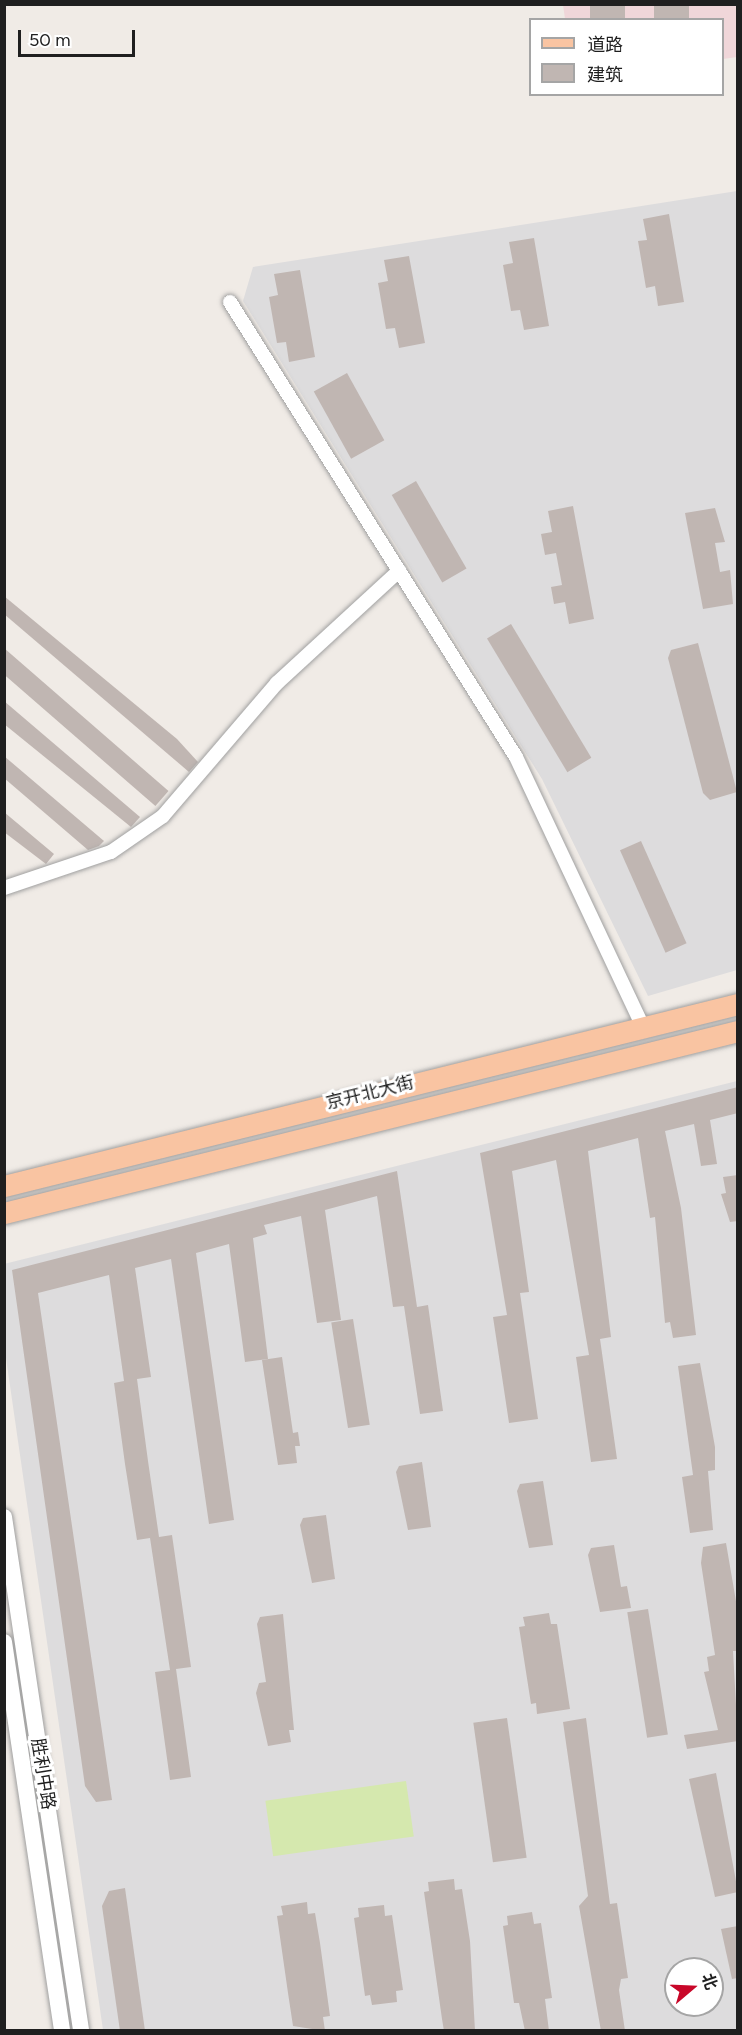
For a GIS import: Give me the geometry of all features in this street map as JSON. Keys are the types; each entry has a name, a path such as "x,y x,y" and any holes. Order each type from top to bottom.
{"main road":[{"name":"京开北大街","path":"4,1186 738,1004"},
{"name":"京开北大街","path":"4,1213 738,1031"}],"street":[{"path":"230,302 516,756 643,1026"},
{"path":"4,888 111,852 163,816 277,683 399,571"},
{"name":"胜利中路","path":"4,1517 81,2031"},
{"name":"胜利中路","path":"4,1642 62,2031"}],"shaded area":[{"path":"563,5 737,5 737,57 724,59 724,18 565,18"},
{"path":"737,191 737,970 648,996 542,779 243,301 253,267"},
{"path":"737,1081 737,2030 103,2030 5,1351 4,1264"}],"green space":[{"path":"406,1781 414,1836 273,1856 265,1801"}],"building":[{"path":"590,4 625,4 625,18 590,18"},
{"path":"654,4 689,4 689,18 654,18"},
{"path":"669,214 684,302 658,306 655,286 646,288 638,241 647,240 643,219"},
{"path":"534,238 549,326 524,330 520,310 511,311 503,265 513,263 509,242"},
{"path":"409,256 425,343 399,348 395,328 386,329 378,283 388,281 384,260"},
{"path":"300,270 315,357 289,362 286,342 277,343 269,297 278,295 274,274"},
{"path":"347,373 384,440 351,459 314,391"},
{"path":"416,481 466,568 442,582 392,495"},
{"path":"573,506 594,619 569,624 565,602 554,604 551,587 562,585 556,553 545,555 541,534 552,532 548,511"},
{"path":"715,508 725,542 715,543 720,572 730,570 733,604 703,609 685,513"},
{"path":"4,596 177,739 198,762 189,772 4,614"},
{"path":"511,624 591,758 567,772 487,638"},
{"path":"698,643 737,792 710,800 703,793 668,658 671,650"},
{"path":"4,648 169,791 155,806 4,675"},
{"path":"4,701 140,817 131,827 4,724"},
{"path":"4,756 104,841 99,846 88,850 4,778"},
{"path":"4,812 54,854 46,864 4,832"},
{"path":"641,841 687,943 666,953 620,850"},
{"path":"738,1087 738,1113 710,1120 717,1164 701,1166 694,1124 665,1131 681,1208 696,1335 673,1338 670,1322 665,1323 655,1217 650,1218 638,1138 588,1151 611,1337 600,1339 617,1459 591,1462 576,1357 589,1355 556,1160 512,1171 529,1292 520,1293 538,1419 509,1423 493,1317 507,1315 480,1153"},
{"path":"397,1171 417,1307 428,1305 443,1411 420,1414 404,1306 393,1307 377,1196 325,1210 341,1320 317,1323 301,1216 264,1225 267,1234 253,1238 268,1359 245,1362 229,1244 196,1253 234,1520 209,1524 171,1259 135,1268 151,1377 137,1379 148,1461 159,1537 172,1535 191,1667 176,1669 191,1777 170,1780 155,1672 170,1670 150,1538 137,1540 125,1464 114,1383 124,1381 109,1275 38,1293 112,1800 96,1802 85,1786 12,1270"},
{"path":"738,1175 738,1221 730,1222 721,1194 726,1193 723,1177"},
{"path":"353,1319 370,1425 348,1428 331,1322"},
{"path":"282,1357 293,1433 298,1432 300,1446 295,1446 297,1463 278,1465 262,1360"},
{"path":"700,1363 715,1447 715,1470 708,1471 713,1530 690,1533 682,1477 693,1475 678,1366"},
{"path":"422,1462 431,1527 408,1530 396,1472 399,1466"},
{"path":"543,1481 553,1545 529,1548 517,1491 520,1484"},
{"path":"326,1515 335,1579 312,1583 300,1525 303,1518"},
{"path":"726,1543 738,1613 738,1651 733,1651 738,1741 687,1749 684,1735 718,1730 704,1672 709,1671 707,1657 715,1655 701,1563 703,1547"},
{"path":"614,1545 621,1587 627,1586 631,1608 600,1612 588,1555 591,1548"},
{"path":"648,1609 668,1734 647,1738 627,1612"},
{"path":"549,1613 551,1624 557,1624 570,1709 537,1714 536,1703 531,1704 519,1627 525,1626 523,1617"},
{"path":"283,1614 294,1730 289,1730 291,1742 268,1746 256,1693 259,1683 266,1682 257,1624 260,1617"},
{"path":"507,1718 527,1858 493,1862 473,1723"},
{"path":"586,1718 610,1904 617,1903 628,1978 621,1979 619,1990 625,2031 601,2031 579,1906 588,1896 563,1722"},
{"path":"716,1773 738,1892 715,1897 689,1779"},
{"path":"454,1879 455,1890 462,1889 470,1941 475,2031 444,2031 424,1892 429,1891 428,1882"},
{"path":"125,1888 145,2031 120,2031 102,1906 109,1891"},
{"path":"307,1902 308,1914 315,1913 320,1943 330,2016 323,2017 325,2031 293,2026 277,1916 283,1915 281,1906"},
{"path":"384,1905 385,1916 392,1915 403,1990 396,1991 397,2002 372,2005 370,1995 365,1996 354,1918 359,1917 358,1908"},
{"path":"532,1912 534,1924 541,1923 552,1998 545,1999 549,2031 525,2031 519,2003 514,2003 503,1926 508,1925 507,1916"},
{"path":"738,1926 738,1978 732,1979 721,1929"}]}
